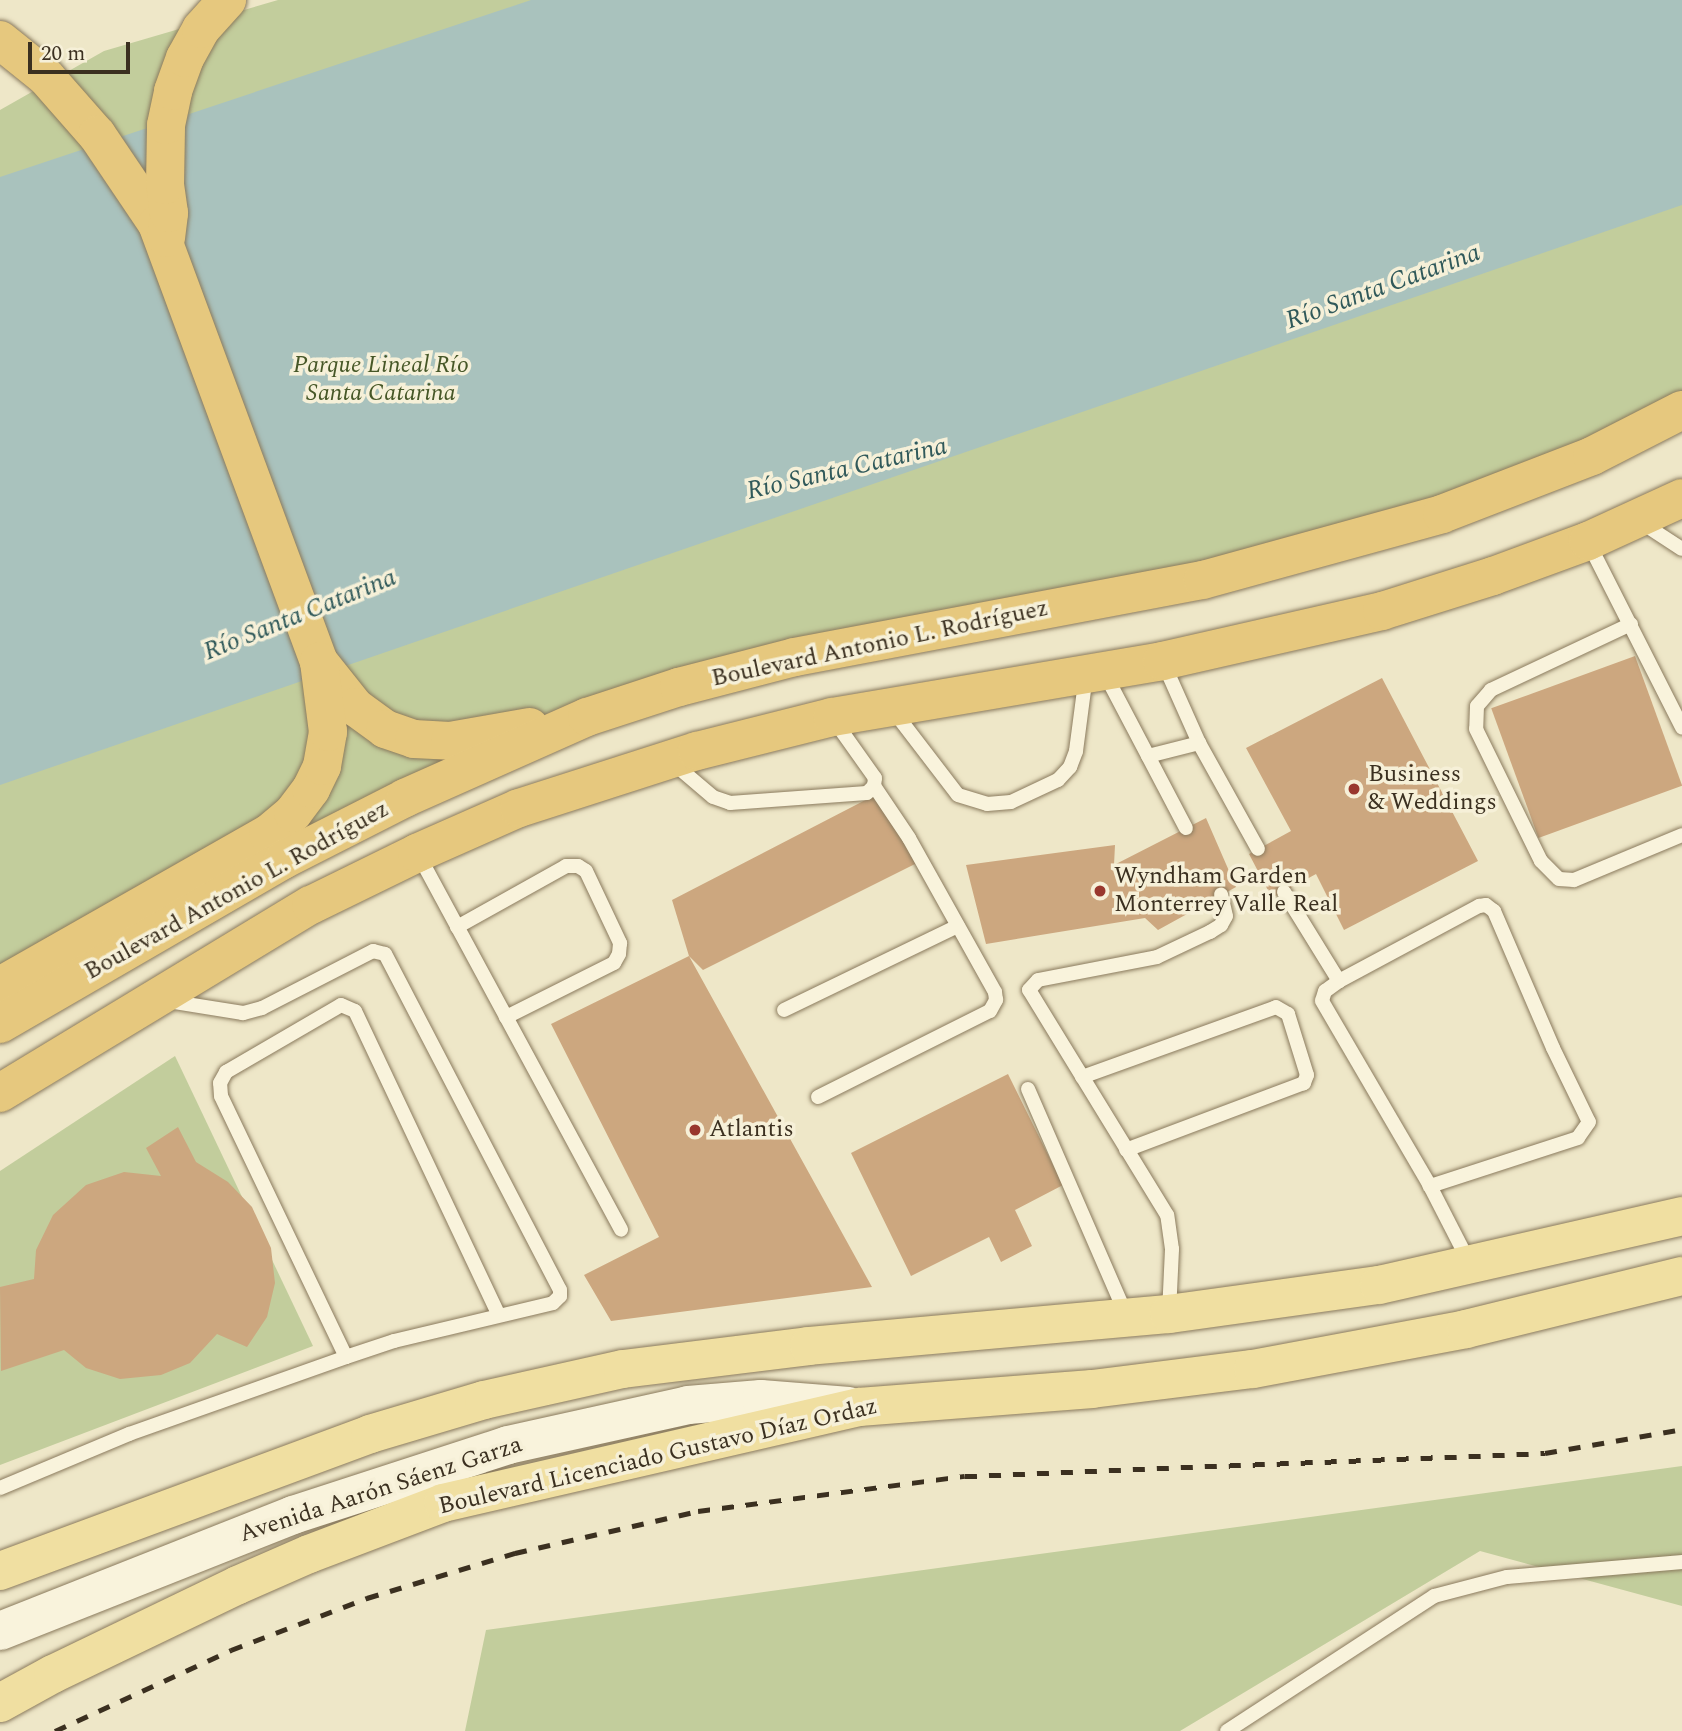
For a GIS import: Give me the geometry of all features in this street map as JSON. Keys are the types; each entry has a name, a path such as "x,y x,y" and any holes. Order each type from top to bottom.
{"highway":[{"path":"165,244 169,213 165,185 166,125 173,91 185,58 201,29 227,0"},
{"path":"0,40 46,77 97,135 141,199 165,244 318,661 328,732 317,778 293,813 268,834 0,986"},
{"name":"Boulevard Antonio L. Rodríguez","path":"0,1024 283,860 405,798 587,717 679,687 795,657 1203,580 1442,514 1592,456 1682,410"},
{"name":"Boulevard Antonio L. Rodríguez","path":"0,1093 311,905 417,853 519,808 669,760 832,717 889,705 1162,661 1382,611 1493,576 1588,541 1682,498"},
{"path":"318,661 355,707 385,729 414,739 450,741 587,717"}],"main road":[{"path":"0,1571 370,1434 484,1400 624,1369 810,1346 1169,1314 1379,1285 1682,1216"},
{"name":"Boulevard Licenciado Gustavo Díaz Ordaz","path":"0,1703 53,1674 239,1585 309,1554 443,1503 859,1407 1092,1389 1253,1369 1466,1329 1682,1276"},
{"name":"Avenida Aarón Sáenz Garza","path":"0,1631 293,1515 508,1445 688,1405 761,1399 859,1407"}],"lane":[{"path":"1635,519 1682,549"},
{"path":"1588,541 1682,727"},
{"path":"1631,624 1491,690 1477,706 1476,729 1541,861 1559,878 1574,880 1682,835"},
{"path":"1162,661 1199,743 1258,849"},
{"path":"889,705 958,794 987,804 1011,803 1058,780 1070,767 1094,671"},
{"path":"1094,671 1148,756 1186,828"},
{"path":"669,760 713,797 730,803 867,793 874,786 875,778 832,717"},
{"path":"1148,756 1199,743"},
{"path":"818,1097 990,1011 996,1000 995,992 909,838 874,786"},
{"path":"417,853 621,1230"},
{"path":"457,927 566,866 578,866 586,871 620,943 619,954 614,962 506,1017"},
{"path":"1284,892 1339,981"},
{"path":"1169,1314 1172,1249 1167,1215 1029,994 1030,987 1038,980 1157,957 1199,937 1221,925 1226,916 1221,895"},
{"path":"1430,1186 1578,1138 1589,1122 1553,1048 1494,911 1486,905 1479,906 1339,981 1325,991 1322,1001 1430,1186 1470,1265"},
{"path":"784,1010 958,926"},
{"path":"0,1488 129,1434 346,1357 394,1341 553,1303 560,1296 560,1290 385,954 373,951 262,1008 243,1013 153,999"},
{"path":"346,1357 221,1096 220,1083 226,1072 341,1005 355,1011 498,1314"},
{"path":"1082,1077 1276,1007 1288,1014 1307,1075 1304,1083 1126,1150"},
{"path":"1028,1089 1128,1318"},
{"path":"1227,1731 1434,1596 1507,1577 1682,1562"}],"green space":[{"name":"Río Santa Catarina","path":"278,0 1682,0 1682,408 1273,559 768,648 0,997 0,110 104,51"},
{"path":"175,1056 313,1346 0,1465 0,1171"},
{"path":"1682,1466 1682,1606 1480,1551 1180,1731 465,1731 486,1630"}],"water":[{"name":"Río Santa Catarina","path":"531,0 1682,0 1682,205 0,785 0,177"}],"building":[{"path":"1635,656 1682,786 1538,838 1491,708"},
{"name":"Business & Weddings","path":"1382,678 1478,861 1344,930 1316,874 1272,898 1249,854 1291,831 1246,748"},
{"path":"877,794 917,863 703,970 689,956 672,900"},
{"path":"1206,818 1236,887 1158,930 1145,918 986,944 966,865 1115,845 1114,865"},
{"name":"Atlantis","path":"689,956 872,1287 611,1321 584,1275 659,1237 551,1024"},
{"path":"1008,1074 1063,1185 1015,1210 1032,1246 1001,1262 989,1237 911,1276 851,1153"},
{"path":"178,1127 196,1162 228,1182 252,1207 271,1248 275,1283 267,1317 247,1347 217,1334 190,1363 161,1375 120,1379 86,1368 64,1350 1,1371 0,1287 34,1279 36,1250 53,1215 86,1185 124,1172 161,1176 146,1148"}],"railway":[{"path":"55,1731 231,1650 367,1598 515,1553 698,1511 965,1476 1545,1453 1682,1429"}],"place":[{"name":"Business & Weddings","path":"1354,789"},
{"name":"Wyndham Garden Monterrey Valle Real","path":"1100,891"},
{"name":"Atlantis","path":"695,1130"}],"park label":[{"name":"Parque Lineal Río Santa Catarina","path":"381,380"}]}
